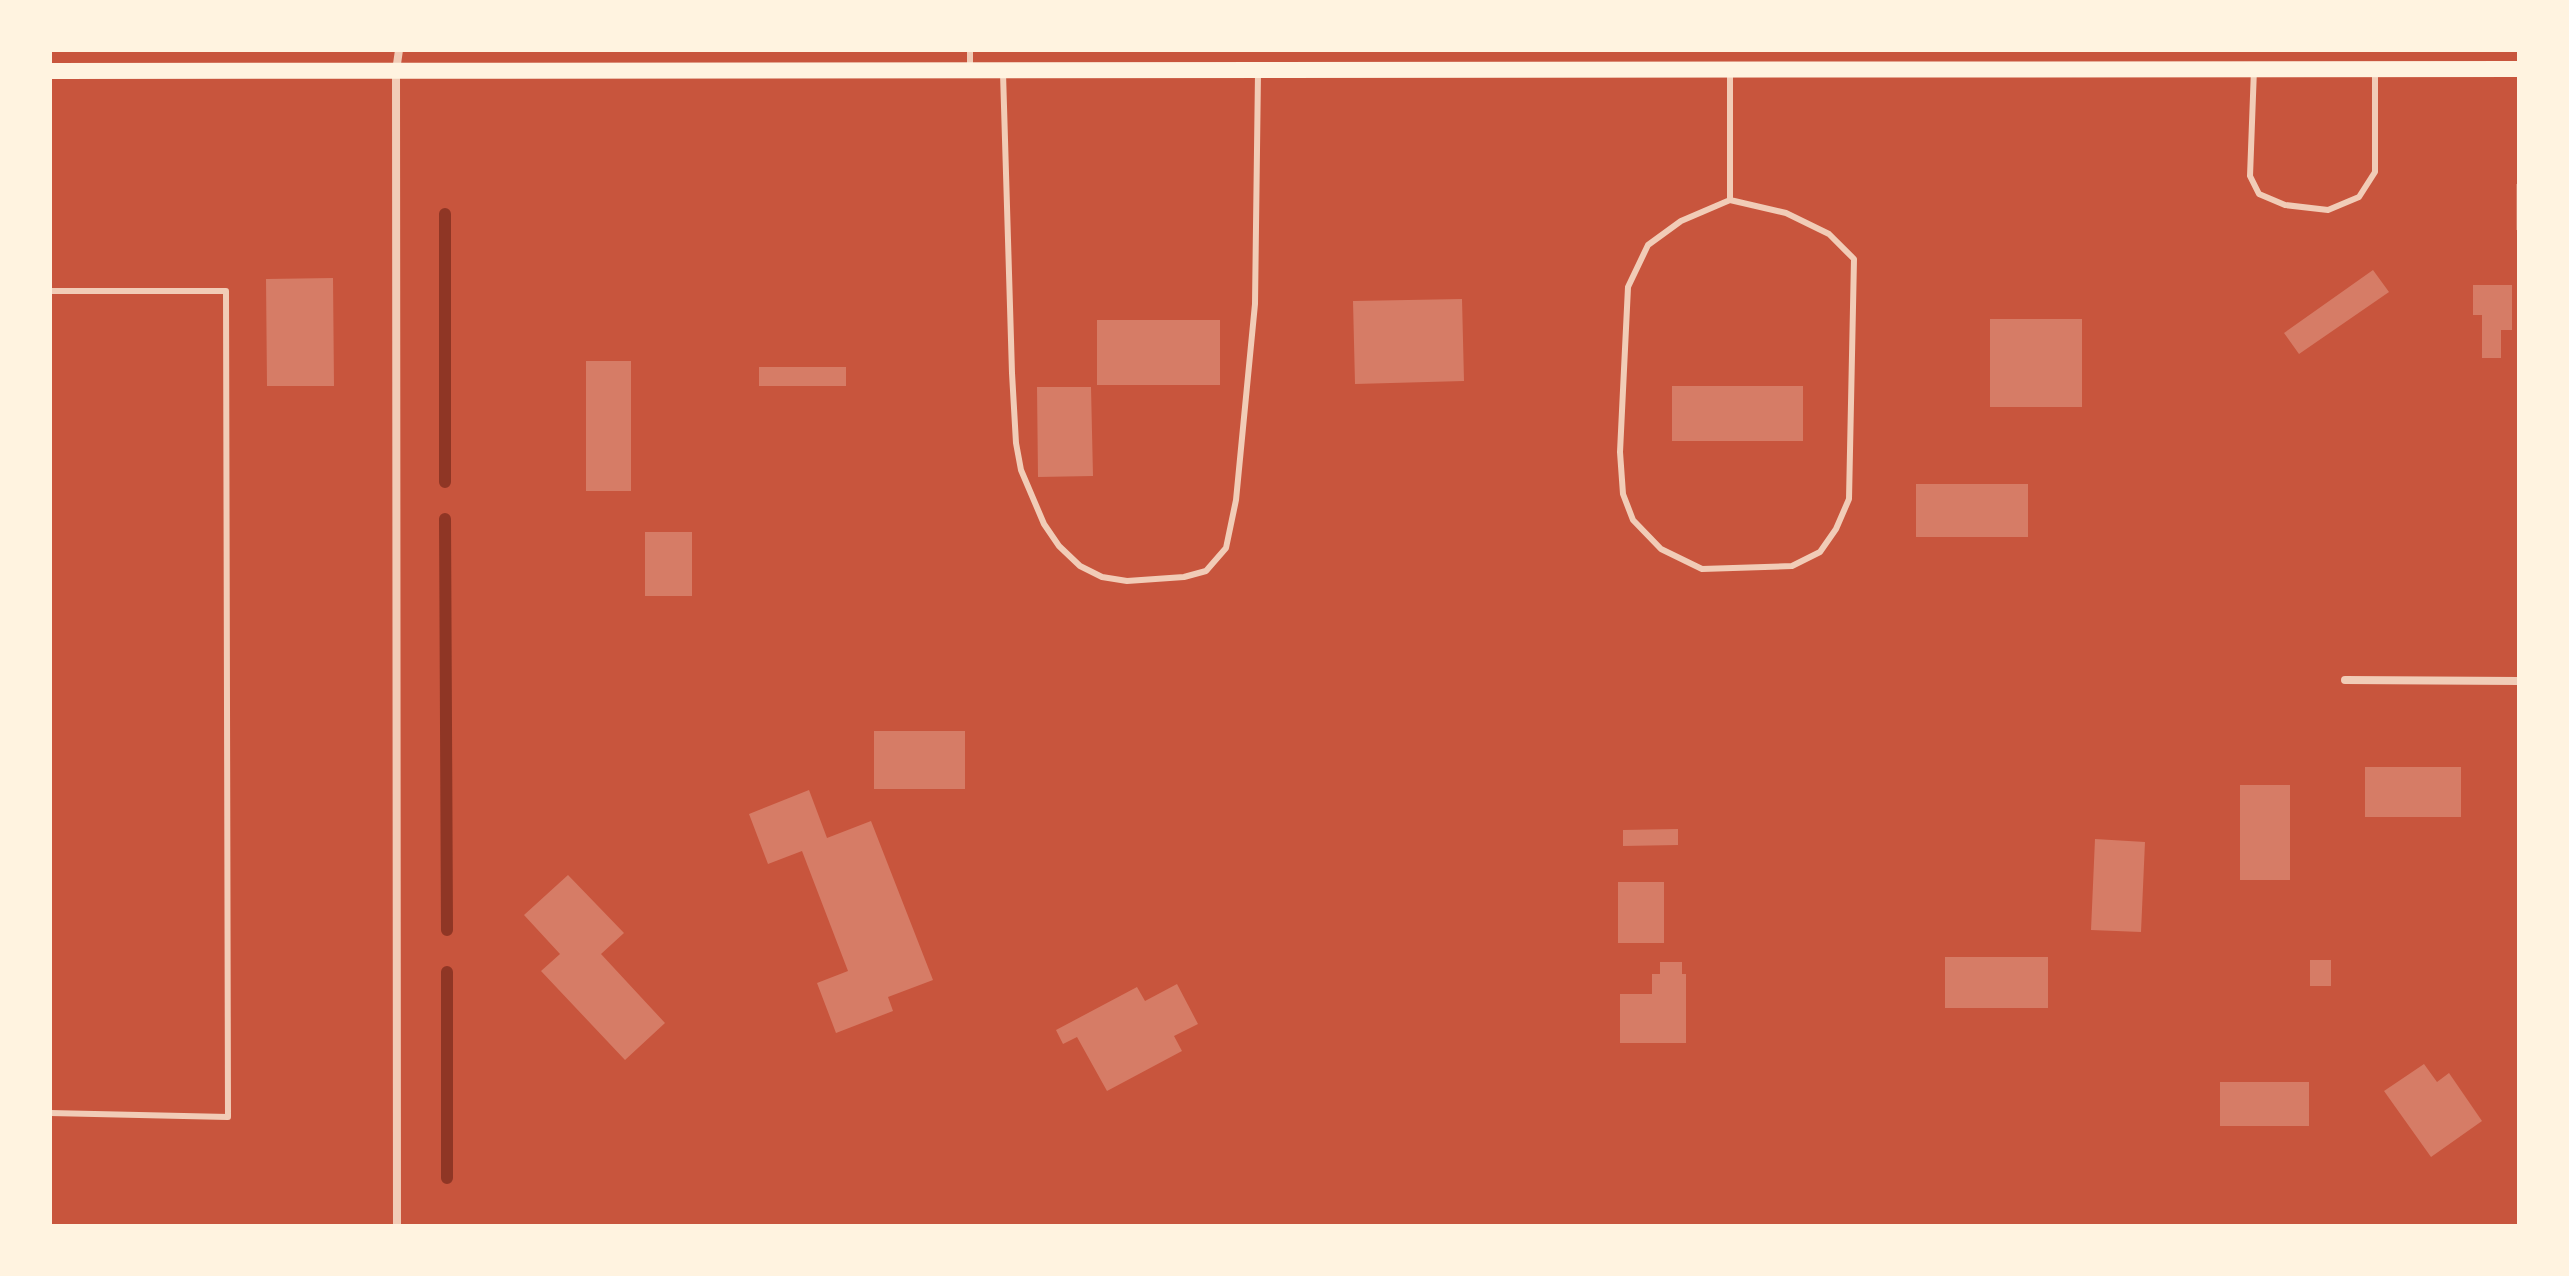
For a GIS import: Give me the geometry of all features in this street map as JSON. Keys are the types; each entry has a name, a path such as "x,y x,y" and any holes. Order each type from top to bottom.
{"main road":[{"path":"50,71 2519,69"}],"street":[{"path":"397,1226 396,71 399,50"},
{"path":"2345,680 2519,681"}],"lane":[{"path":"970,50 970,70"},
{"path":"1730,69 1730,200"},
{"path":"2254,69 2250,176 2259,194 2285,205 2328,210 2359,197 2375,172 2375,69"},
{"path":"1003,70 1012,373 1016,443 1021,470 1044,524 1059,546 1091,572 1127,581 1184,577 1206,571 1226,548 1236,500 1255,304 1258,70"},
{"path":"1730,200 1786,213 1829,234 1854,259 1849,499 1836,529 1820,552 1792,566 1702,569 1661,549 1633,520 1623,494 1620,452 1628,287 1648,245 1681,221 1730,200"},
{"path":"50,291 226,291 228,1117 50,1113"}],"building":[{"path":"2516,184 2519,184 2519,230 2516,230"},
{"path":"2373,270 2389,292 2299,354 2284,333"},
{"path":"333,278 334,386 267,386 266,279"},
{"path":"2473,285 2512,285 2512,330 2501,330 2501,358 2482,358 2482,315 2473,315"},
{"path":"1462,299 1464,381 1355,384 1353,301"},
{"path":"1990,319 2082,319 2082,407 1990,407"},
{"path":"1097,320 1220,320 1220,385 1097,385"},
{"path":"586,361 631,361 631,491 586,491"},
{"path":"759,367 846,367 846,386 759,386"},
{"path":"1672,386 1803,386 1803,441 1672,441"},
{"path":"1037,387 1091,387 1093,476 1038,477"},
{"path":"1916,484 2028,484 2028,537 1916,537"},
{"path":"645,532 692,532 692,596 645,596"},
{"path":"874,731 965,731 965,789 874,789"},
{"path":"2365,767 2461,767 2461,817 2365,817"},
{"path":"2240,785 2290,785 2290,880 2240,880"},
{"path":"809,790 827,838 871,821 933,980 888,997 893,1011 836,1033 817,983 848,971 802,851 768,864 749,814"},
{"path":"1678,829 1678,845 1623,846 1623,830"},
{"path":"2095,839 2145,842 2141,932 2091,930"},
{"path":"568,875 624,933 601,954 665,1023 625,1060 541,971 560,954 524,915"},
{"path":"1618,882 1664,882 1664,943 1618,943"},
{"path":"1945,957 2048,957 2048,1008 1945,1008"},
{"path":"2310,960 2331,960 2331,986 2310,986"},
{"path":"1660,962 1682,962 1682,974 1686,974 1686,1043 1620,1043 1620,994 1652,994 1652,974 1660,974"},
{"path":"1177,984 1198,1024 1174,1036 1182,1051 1107,1091 1077,1037 1063,1044 1056,1030 1137,987 1145,1001"},
{"path":"2424,1064 2437,1082 2449,1073 2482,1121 2431,1157 2384,1091"},
{"path":"2220,1082 2309,1082 2309,1126 2220,1126"}],"waterway":[{"path":"445,214 445,482"},
{"path":"445,519 447,930"},
{"path":"447,972 447,1178"}]}
